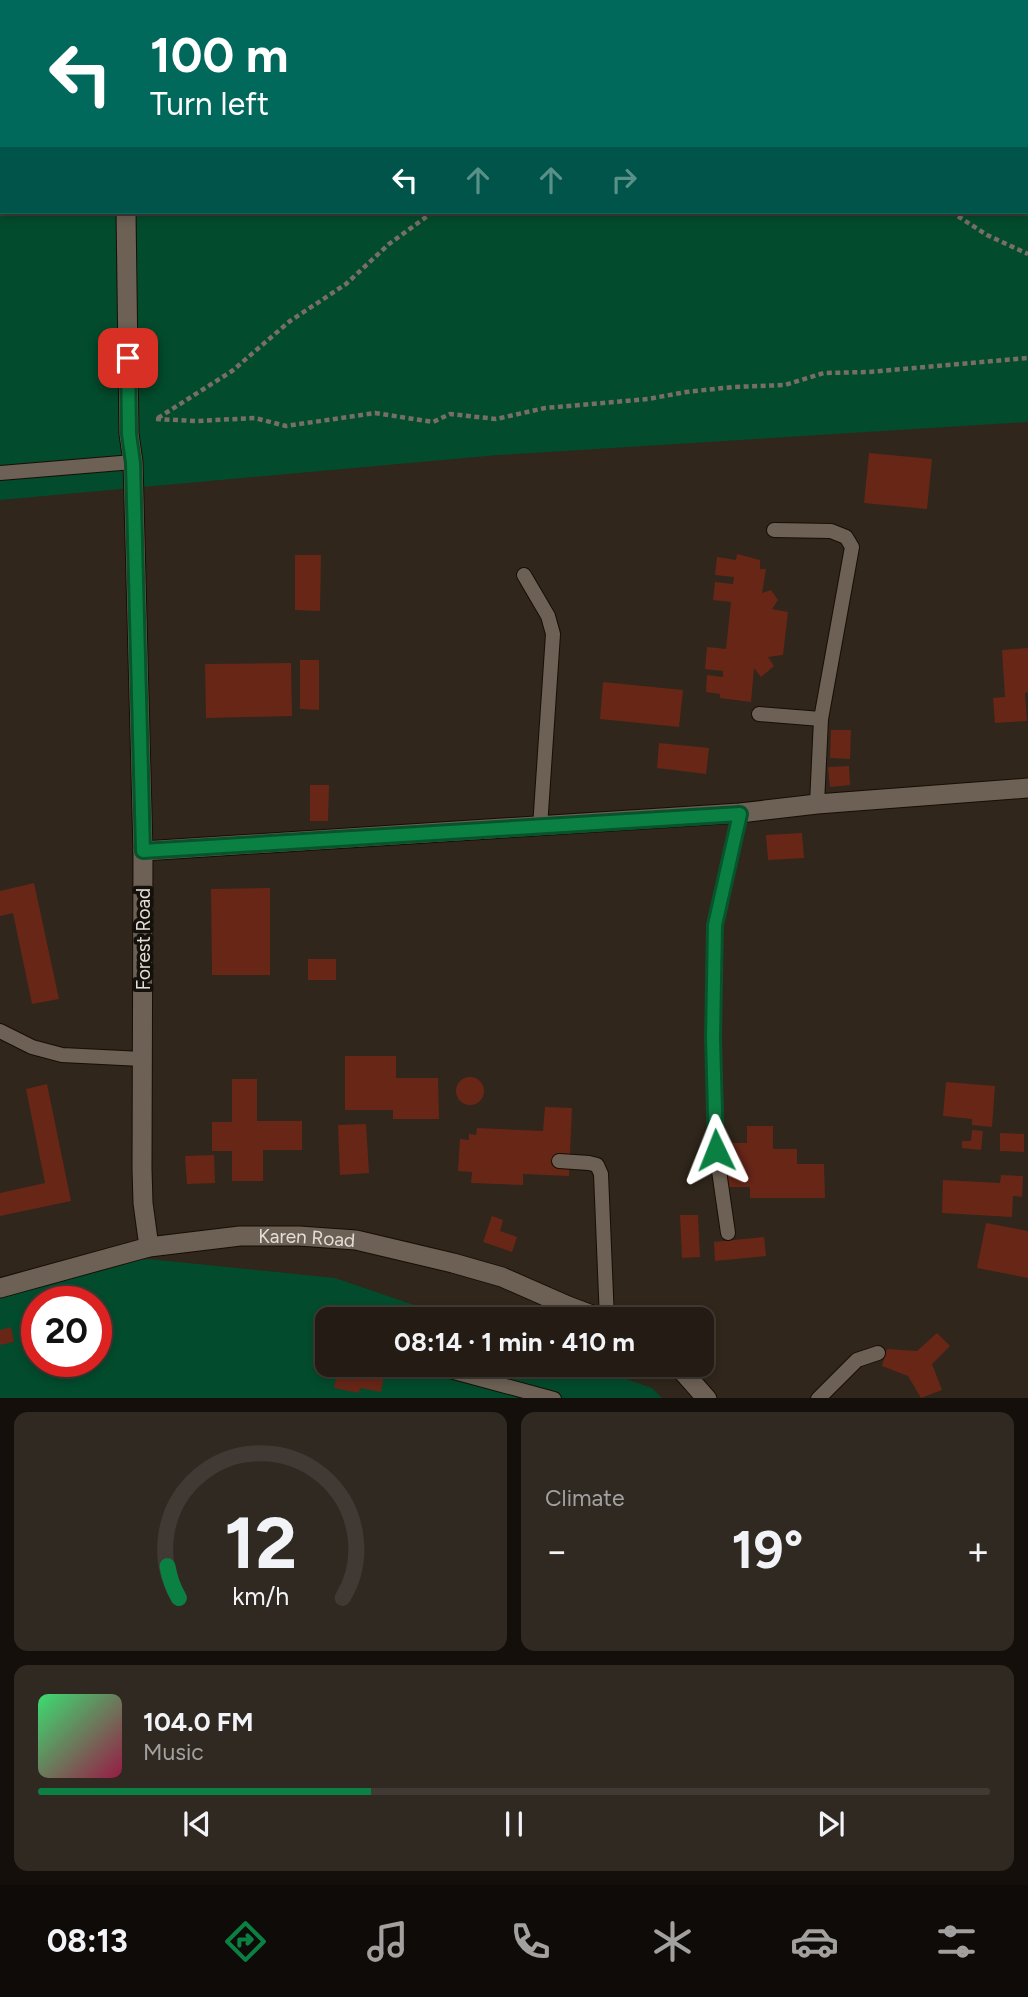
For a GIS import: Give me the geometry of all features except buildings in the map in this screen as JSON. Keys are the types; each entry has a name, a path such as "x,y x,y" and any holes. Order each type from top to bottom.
{"street":[{"name":"Forest Road","path":"126,214 129,434 133,463 143,851 142,1180 149,1247"},
{"path":"143,851 740,814 817,804 1028,788"},
{"name":"Karen Road","path":"0,1288 149,1247 240,1236 299,1236 356,1240 400,1249 502,1277 575,1307"},
{"path":"688,1377 707,1398"}],"lane":[{"path":"0,474 133,463"},
{"path":"774,530 831,531 846,537 852,547 821,719 817,804"},
{"path":"524,575 548,617 553,634 540,827"},
{"path":"759,714 821,719"},
{"path":"728,1233 716,1150 713,1038 715,925 740,814"},
{"path":"0,1031 32,1047 62,1055 142,1059"},
{"path":"559,1161 597,1165 601,1174 606,1307"},
{"path":"818,1398 857,1360 878,1353"},
{"path":"474,1377 554,1398"}],"path":[{"path":"129,434 232,371 290,321 346,284 389,244 430,214"},
{"path":"953,214 987,235 1028,254"},
{"path":"156,419 197,421 255,418 286,426 375,413 433,422 450,414 496,419 545,408 648,399 733,387 785,385 824,373 869,372 1028,358"}],"green space":[{"path":"0,214 1028,214 1028,422 498,455 0,500"},
{"path":"149,1259 335,1278 420,1307 315,1307 315,1377 620,1377 652,1388 662,1398 0,1398 0,1294 21,1287 21,1377 112,1377 112,1286 24,1286 91,1264"}],"route":[{"path":"128,358 143,851 740,814 715,925 713,1038 716,1150"}]}
